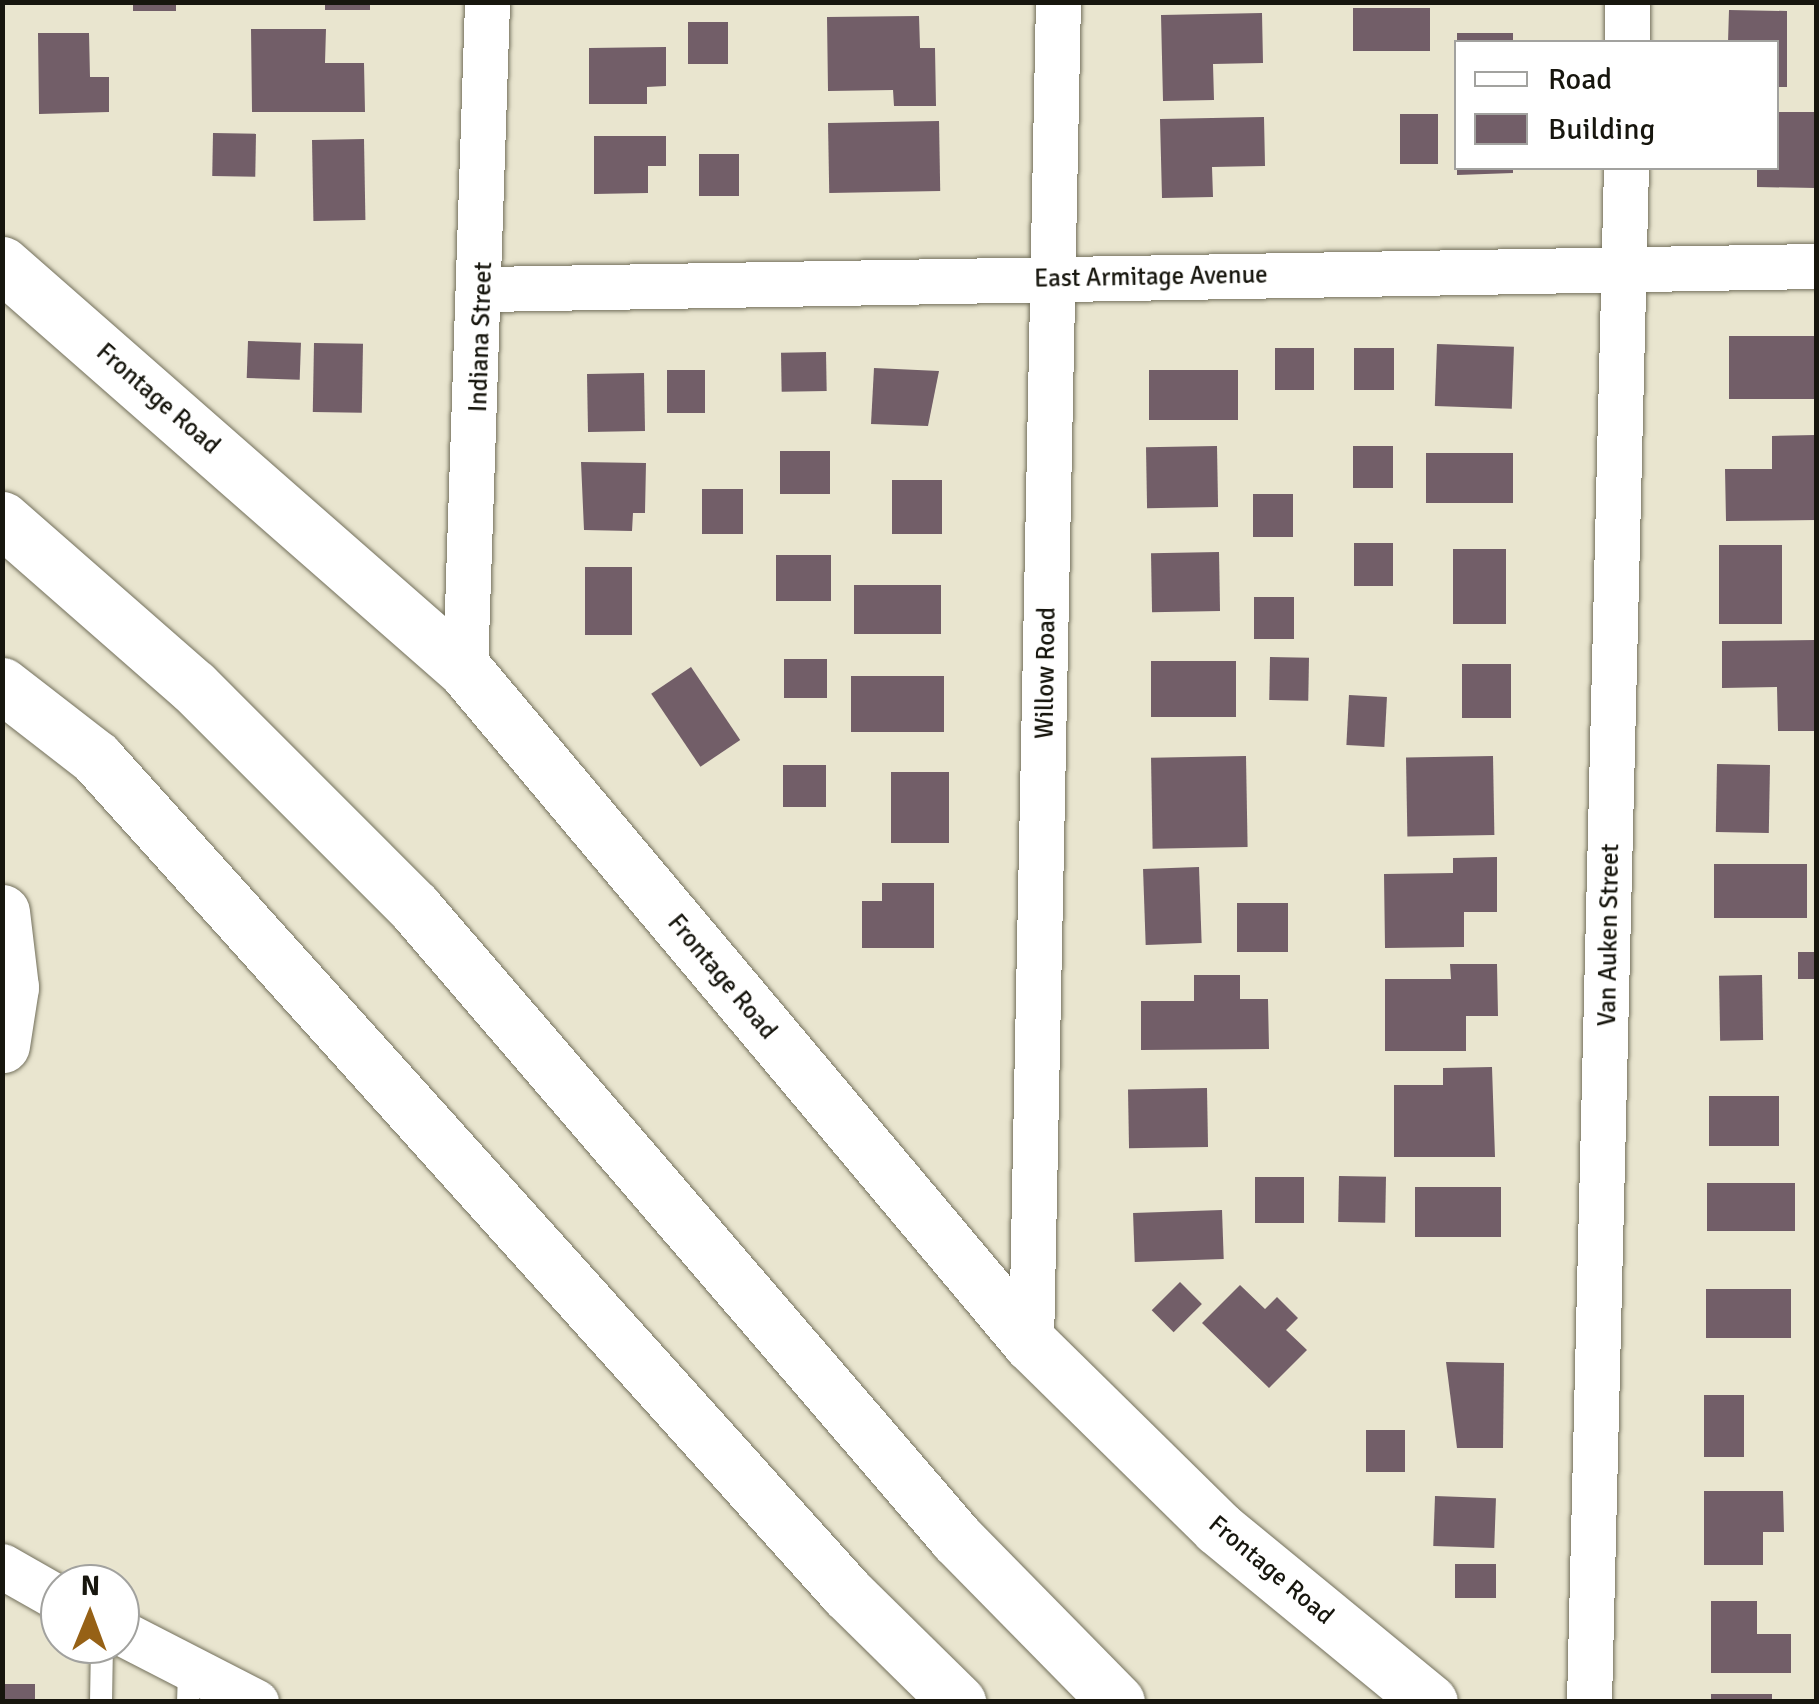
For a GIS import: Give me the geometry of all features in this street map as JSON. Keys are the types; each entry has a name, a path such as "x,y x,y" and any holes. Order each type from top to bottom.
{"main road":[{"name":"Frontage Road","path":"2,264 465,670 1031,1344 1218,1528 1430,1702"},
{"path":"2,519 194,686 414,907 957,1539 1118,1702"},
{"path":"2,684 96,758 847,1593 958,1702"},
{"path":"2,912 11,987 2,1045"}],"street":[{"name":"Indiana Street","path":"465,670 484,289 488,2"},
{"name":"Willow Road","path":"1031,1344 1058,2"},
{"path":"1627,2 1627,40"},
{"name":"Van Auken Street","path":"1590,1702 1626,170"},
{"name":"East Armitage Avenue","path":"484,289 1816,266"},
{"path":"2,1566 40,1588"},
{"path":"140,1647 189,1685 256,1702"}],"lane":[{"path":"101,1702 102,1664"}],"building":[{"path":"133,2 176,2 176,11 133,11"},
{"path":"325,2 370,2 370,10 325,10"},
{"path":"1353,8 1430,8 1430,51 1353,51"},
{"path":"1729,10 1787,11 1787,87 1779,87 1779,40 1728,40"},
{"path":"1262,13 1263,63 1213,64 1214,100 1163,101 1161,15"},
{"path":"919,16 920,48 935,48 936,106 894,106 893,90 828,91 827,17"},
{"path":"688,22 728,22 728,64 688,64"},
{"path":"251,29 326,29 325,63 364,63 365,112 252,112"},
{"path":"38,33 89,33 90,77 109,77 109,112 39,114"},
{"path":"1457,33 1513,33 1513,40 1457,40"},
{"path":"666,47 666,86 647,87 647,104 589,104 589,48"},
{"path":"1779,112 1816,112 1816,188 1757,187 1757,170 1779,170"},
{"path":"1400,114 1438,114 1438,164 1400,164"},
{"path":"1264,117 1265,166 1212,167 1213,197 1162,198 1160,119"},
{"path":"939,121 940,191 829,193 828,123"},
{"path":"213,133 256,134 255,177 212,176"},
{"path":"594,136 666,136 666,166 648,166 648,193 594,194"},
{"path":"364,139 365,220 313,221 312,140"},
{"path":"699,154 739,154 739,196 699,196"},
{"path":"1457,170 1513,170 1513,173 1457,175"},
{"path":"1729,336 1816,336 1816,399 1729,399"},
{"path":"248,341 301,343 300,380 247,378"},
{"path":"314,343 363,344 362,413 313,412"},
{"path":"1437,344 1514,347 1512,409 1435,406"},
{"path":"1275,348 1314,348 1314,390 1275,390"},
{"path":"1354,348 1394,348 1394,390 1354,390"},
{"path":"826,352 827,391 782,392 781,353"},
{"path":"874,368 939,371 928,426 871,424"},
{"path":"667,370 705,370 705,413 667,413"},
{"path":"1149,370 1238,370 1238,420 1149,420"},
{"path":"644,373 645,431 588,432 587,374"},
{"path":"1816,435 1816,520 1726,521 1725,469 1772,469 1772,436"},
{"path":"1217,446 1218,507 1147,508 1146,447"},
{"path":"1353,446 1393,446 1393,488 1353,488"},
{"path":"780,451 830,451 830,494 780,494"},
{"path":"1426,453 1513,453 1513,503 1426,503"},
{"path":"581,462 646,463 645,513 633,513 632,531 584,530"},
{"path":"892,480 942,480 942,534 892,534"},
{"path":"702,489 743,489 743,534 702,534"},
{"path":"1253,494 1293,494 1293,537 1253,537"},
{"path":"1354,543 1393,543 1393,586 1354,586"},
{"path":"1719,545 1782,545 1782,624 1719,624"},
{"path":"1453,549 1506,549 1506,624 1453,624"},
{"path":"1219,552 1220,611 1152,612 1151,553"},
{"path":"776,555 831,555 831,601 776,601"},
{"path":"585,567 632,567 632,635 585,635"},
{"path":"854,585 941,585 941,634 854,634"},
{"path":"1254,597 1294,597 1294,639 1254,639"},
{"path":"1816,640 1816,731 1778,731 1777,687 1722,688 1722,641"},
{"path":"1270,657 1309,658 1308,701 1269,700"},
{"path":"784,659 827,659 827,698 784,698"},
{"path":"1151,661 1236,661 1236,717 1151,717"},
{"path":"1462,664 1511,664 1511,718 1462,718"},
{"path":"691,667 740,740 700,767 651,694"},
{"path":"851,676 944,676 944,732 851,732"},
{"path":"1349,695 1387,697 1384,747 1346,745"},
{"path":"1246,756 1248,847 1153,849 1151,758"},
{"path":"1493,756 1494,835 1407,837 1406,758"},
{"path":"1717,764 1770,765 1769,833 1716,832"},
{"path":"783,765 826,765 826,807 783,807"},
{"path":"891,772 949,772 949,843 891,843"},
{"path":"1497,857 1497,912 1464,912 1464,947 1385,948 1384,874 1453,873 1453,858"},
{"path":"1714,864 1807,864 1807,918 1714,918"},
{"path":"1199,867 1202,943 1146,945 1143,869"},
{"path":"882,883 934,883 934,948 862,948 862,901 882,901"},
{"path":"1237,903 1288,903 1288,952 1237,952"},
{"path":"1798,952 1816,952 1816,979 1798,979"},
{"path":"1450,964 1497,964 1498,1016 1466,1016 1466,1051 1385,1051 1385,979 1451,979"},
{"path":"1194,975 1240,975 1240,999 1268,999 1269,1049 1141,1050 1141,1001 1194,1001"},
{"path":"1762,975 1763,1040 1720,1041 1719,976"},
{"path":"1492,1067 1495,1157 1394,1157 1394,1085 1443,1085 1443,1068"},
{"path":"1207,1088 1208,1147 1129,1148 1128,1089"},
{"path":"1709,1096 1779,1096 1779,1146 1709,1146"},
{"path":"1339,1176 1386,1177 1385,1223 1338,1222"},
{"path":"1255,1177 1304,1177 1304,1223 1255,1223"},
{"path":"1707,1183 1795,1183 1795,1231 1707,1231"},
{"path":"1415,1187 1501,1187 1501,1237 1415,1237"},
{"path":"1222,1210 1224,1259 1135,1262 1133,1213"},
{"path":"1180,1282 1202,1304 1174,1332 1152,1310"},
{"path":"1240,1285 1265,1309 1277,1297 1298,1318 1286,1330 1307,1350 1269,1388 1202,1323"},
{"path":"1706,1289 1791,1289 1791,1338 1706,1338"},
{"path":"1446,1362 1504,1363 1503,1448 1457,1448"},
{"path":"1704,1395 1744,1395 1744,1457 1704,1457"},
{"path":"1366,1430 1405,1430 1405,1472 1366,1472"},
{"path":"1704,1491 1783,1491 1784,1532 1763,1532 1763,1565 1704,1565"},
{"path":"1435,1496 1496,1498 1494,1548 1433,1546"},
{"path":"1455,1564 1496,1564 1496,1598 1455,1598"},
{"path":"1711,1601 1757,1601 1757,1634 1791,1634 1791,1673 1711,1673"},
{"path":"2,1684 35,1684 35,1702 2,1702"},
{"path":"1711,1694 1772,1694 1772,1702 1711,1702"}]}
